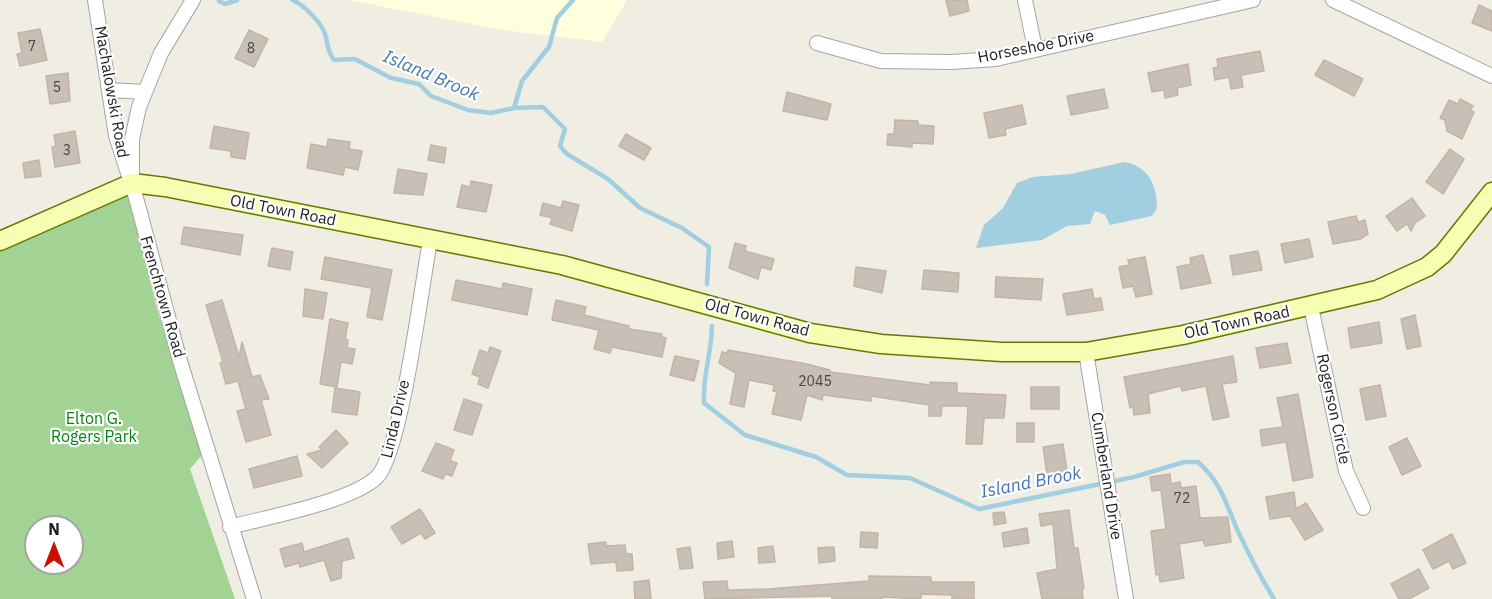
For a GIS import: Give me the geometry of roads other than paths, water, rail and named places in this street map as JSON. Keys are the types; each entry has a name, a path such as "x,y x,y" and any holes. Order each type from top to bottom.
{"main road":[{"path":"0,241 132,183"},
{"name":"Old Town Road","path":"132,183 165,187 430,241 562,265 810,333 881,344 1002,352 1086,352 1183,335 1377,290 1427,267 1443,254 1492,192"}],"street":[{"name":"Machalowski Road","path":"95,0 108,90 121,157 132,183"},
{"name":"Frenchtown Road","path":"194,0 161,53 145,92 132,139 132,183 180,361 230,528 254,599"},
{"path":"1024,0 1035,49"},
{"name":"Horseshoe Drive","path":"817,43 881,61 952,62 996,59 1253,0"},
{"path":"1333,0 1492,76"},
{"path":"108,90 145,92"},
{"name":"Linda Drive","path":"230,528 339,498 376,478 385,467 395,435 430,241"},
{"name":"Rogerson Circle","path":"1311,307 1346,471 1363,508"},
{"name":"Cumberland Drive","path":"1086,352 1126,599"}],"water":[{"path":"1124,162 1140,168 1150,178 1157,200 1157,208 1152,216 1110,225 1105,215 1095,211 1090,224 1067,226 1042,240 976,248 984,225 1003,208 1017,183 1033,177 1071,174"}],"waterway":[{"name":"Island Brook","path":"219,1 225,4 237,0"},
{"name":"Island Brook","path":"292,0 306,9 320,24 334,60 355,59 391,78 419,84 431,96 468,110 491,113 514,108 543,107 565,129 560,146 567,154 608,179 640,208 682,228 709,247 707,284"},
{"path":"514,108 522,81 549,47 557,18 573,0"},
{"name":"Island Brook","path":"712,326 704,384 704,403 745,435 816,457 847,475 910,478 979,509 1134,477 1184,462 1198,462 1212,477 1226,501 1245,547 1274,599"}],"park label":[{"name":"Elton G. Rogers Park","path":"94,428"}]}
